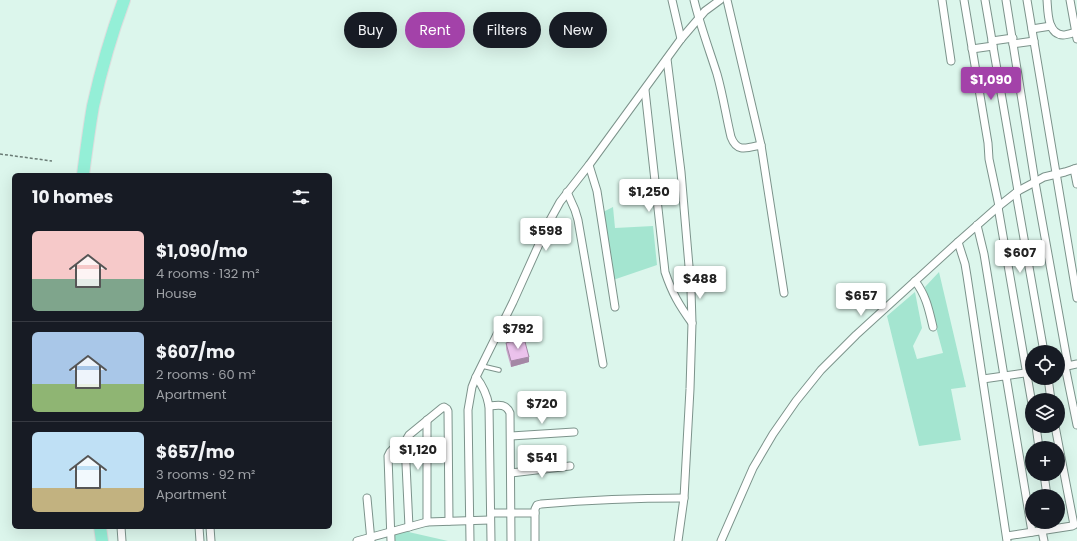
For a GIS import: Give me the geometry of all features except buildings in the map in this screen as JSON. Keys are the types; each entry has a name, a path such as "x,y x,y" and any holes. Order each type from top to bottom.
{"main road":[{"path":"83,173 98,83 124,0"},
{"path":"100,529 102,541"}],"street":[{"path":"672,0 681,39"},
{"path":"694,0 698,18 717,76 733,144 738,148 761,145"},
{"path":"470,541 468,410 472,387 476,377 513,302 554,211 645,90 681,39 705,11 720,0"},
{"path":"727,0 761,145 784,293"},
{"path":"942,0 951,60"},
{"path":"964,0 988,143 989,159 1025,351"},
{"path":"984,0 1043,345"},
{"path":"1006,0 1061,345"},
{"path":"1027,0 1077,298"},
{"path":"1047,0 1051,26 1054,31 1058,34 1077,36 1070,0"},
{"path":"1032,29 1051,26"},
{"path":"972,49 992,43 1034,40"},
{"path":"667,59 681,172 691,290 692,323 684,498 678,541"},
{"path":"645,90 665,272 671,291 680,308 692,323"},
{"path":"589,165 597,192 615,307"},
{"path":"721,541 754,468 796,401 821,370 856,335 915,281 976,226 1017,192 1044,177 1076,168 1077,184"},
{"path":"567,192 578,220 603,364"},
{"path":"976,226 984,254 1032,532"},
{"path":"958,242 967,276 984,379 1007,539 1046,529"},
{"path":"915,281 927,301 933,327"},
{"path":"1065,366 1077,364"},
{"path":"1065,371 1077,425"},
{"path":"984,379 1025,374"},
{"path":"476,377 487,395 489,406 491,541"},
{"path":"489,406 505,406 510,413 511,541"},
{"path":"409,527 405,443 409,435 444,407 447,409 449,521"},
{"path":"427,420 427,522"},
{"path":"510,436 574,432"},
{"path":"1056,433 1074,525 1065,526"},
{"path":"391,541 387,461 390,452 393,449 405,443"},
{"path":"511,473 570,466"},
{"path":"367,498 371,539"},
{"path":"535,541 535,509 537,505 604,499 684,498"},
{"path":"357,541 371,539 427,522 470,520 510,513 535,513"},
{"path":"121,529 122,541"},
{"path":"199,529 200,541"},
{"path":"210,529 211,541"},
{"path":"1042,531 1044,541"}],"lane":[{"path":"482,365 499,370"}],"path":[{"path":"0,154 52,161"}],"green space":[{"path":"613,207 615,228 653,226 657,265 613,280 603,212"},
{"path":"939,272 966,387 951,389 961,440 919,446 887,316 915,292 922,328 913,346 917,359 943,353 925,287"},
{"path":"391,528 448,541 392,541"}]}
